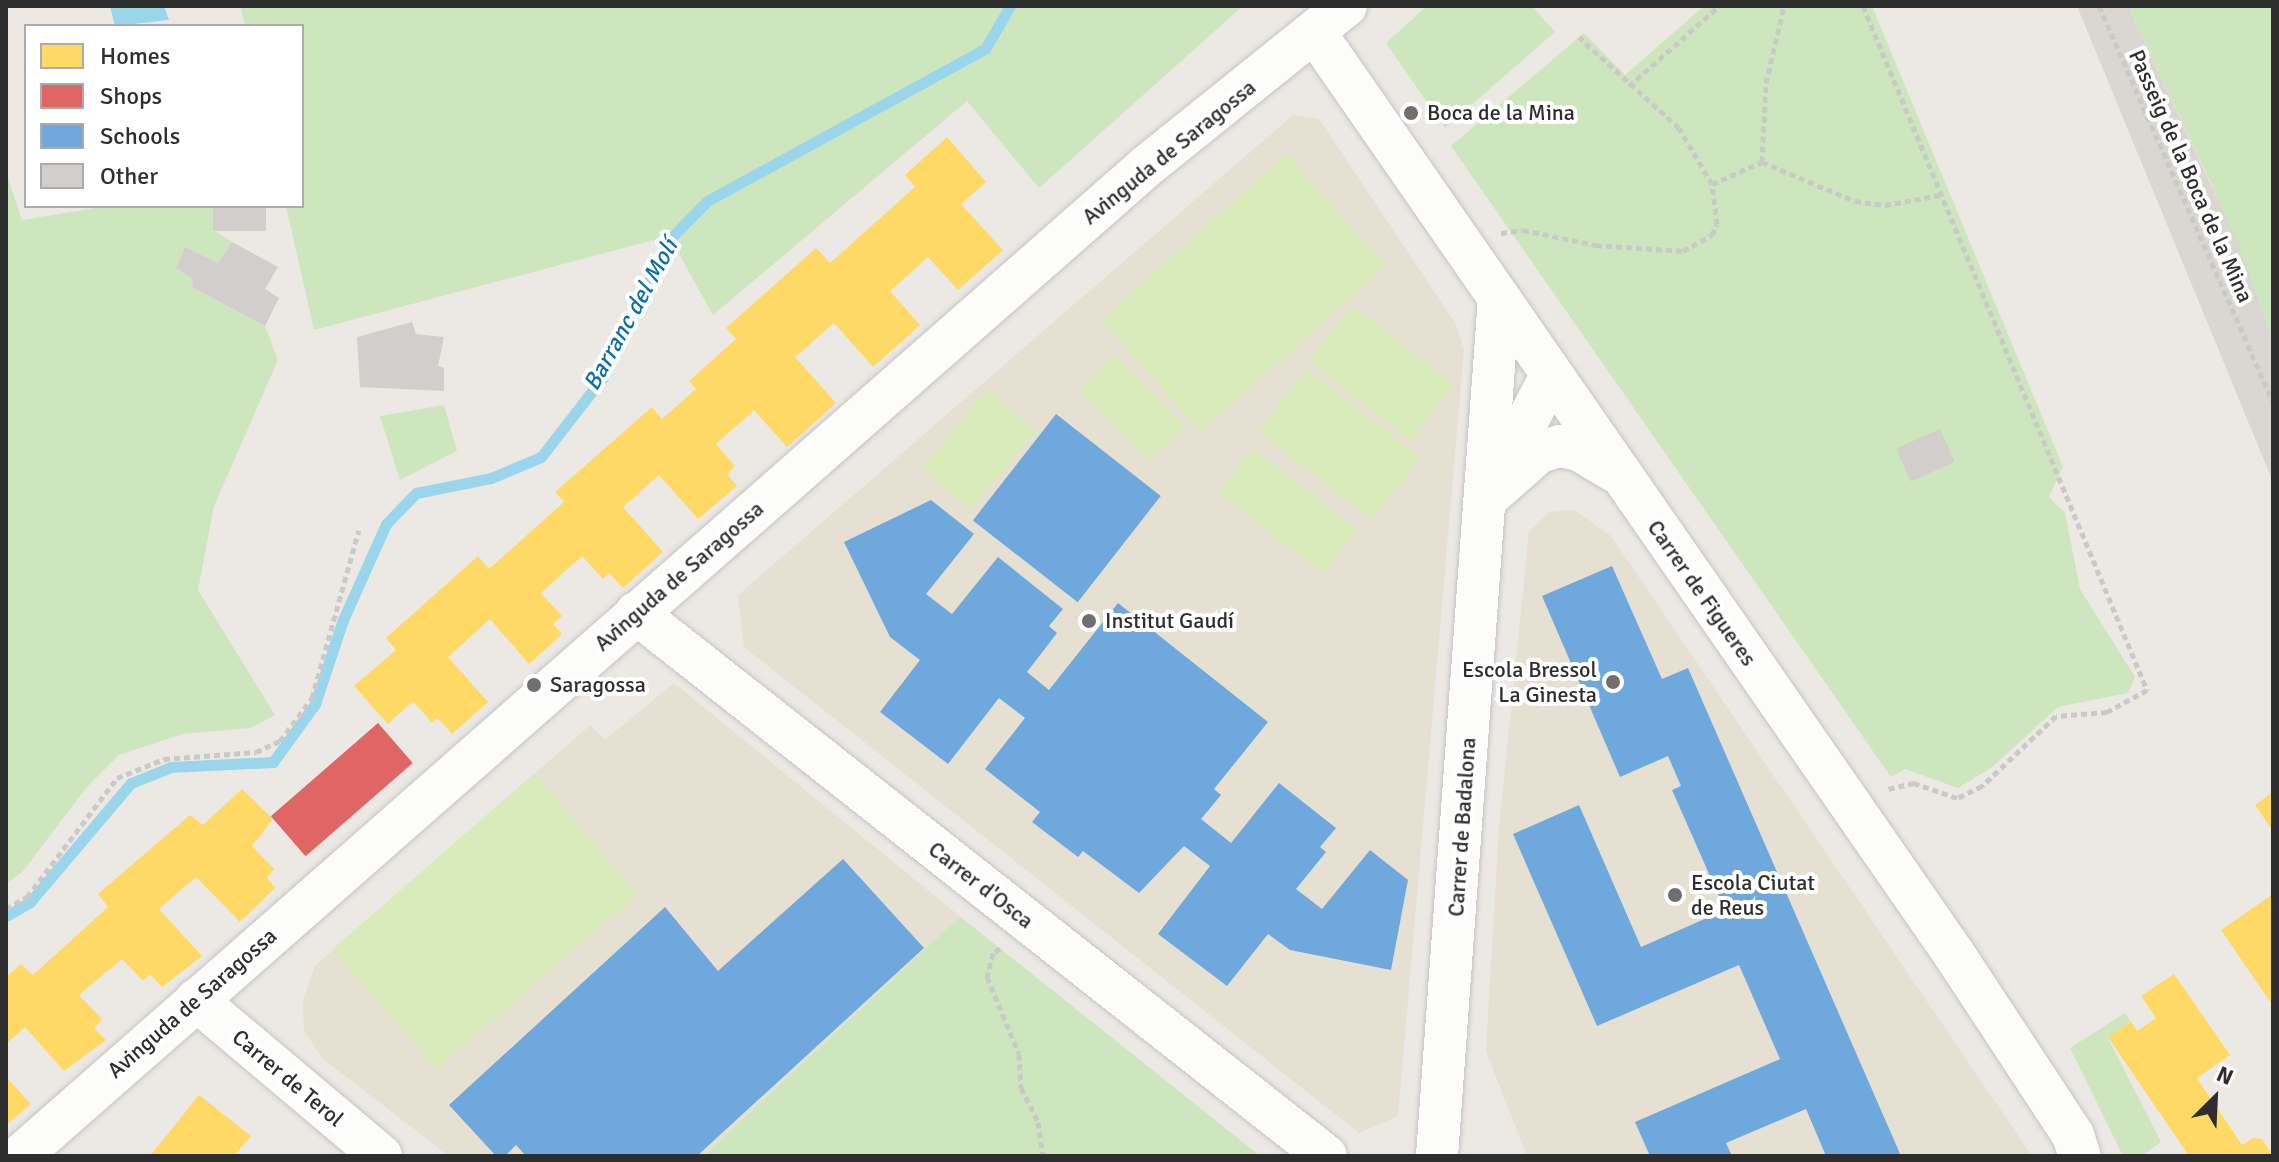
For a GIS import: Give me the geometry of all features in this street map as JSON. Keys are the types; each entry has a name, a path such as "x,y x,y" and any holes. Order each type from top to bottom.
{"street":[{"name":"Avinguda de Saragossa","path":"20,1156 1148,165 1316,34 1346,6"},
{"name":"Carrer de Figueres","path":"1316,34 1954,954 2073,1135 2080,1156"},
{"name":"Carrer de Badalona","path":"1437,1156 1487,498 1499,298"},
{"name":"Carrer de Badalona","path":"1487,498 1551,376 1518,374 1491,416"},
{"path":"1487,498 1539,452 1560,446 1601,461 1621,477"},
{"name":"Carrer d'Osca","path":"636,613 1326,1156"},
{"name":"Carrer de Terol","path":"196,1000 381,1156"}],"path":[{"path":"1629,86 1719,6"},
{"path":"1762,162 1766,83 1784,6"},
{"path":"1863,6 2147,690 2107,712 2056,716 1982,786 1957,798 1914,783 1884,790"},
{"name":"Passeig de la Boca de la Mina","path":"2099,6 2273,403"},
{"path":"1496,235 1523,230 1596,245 1683,251 1712,235 1717,224 1712,184 1679,128 1629,86 1579,37"},
{"path":"1712,184 1762,162 1855,201 1885,205 1941,195"},
{"path":"6,909 27,897 117,778 164,759 256,752 280,741 312,698 359,530"},
{"path":"1007,942 993,953 987,977 1019,1054 1021,1088 1038,1122 1043,1156"}],"shaded area":[{"path":"2077,6 2128,6 2239,246 2273,341 2273,482"},
{"name":"Institut Gaudí","path":"1293,115 1319,119 1455,323 1464,349 1398,1116 1359,1133 744,647 738,595"},
{"name":"Escola Ciutat de Reus","path":"1574,510 1611,536 2032,1156 1527,1156 1486,1051 1499,828 1529,532 1549,512"},
{"path":"674,683 1260,1156 449,1156 323,1059 304,1031 303,1001 315,966 590,725 605,740"}],"green space":[{"path":"240,6 1243,6 1039,188 967,101 713,315 669,236 314,330 286,208 304,208 304,24 244,24"},
{"path":"1427,6 1532,6 1555,32 1445,128 1386,43"},
{"path":"1704,6 1872,6 2063,467 2049,497 2065,513 2080,589 2135,677 2128,693 2058,707 1991,768 1958,788 1905,769 1891,777 1451,146 1584,33 1625,75"},
{"path":"2128,6 2273,6 2273,341 2212,186"},
{"path":"1286,154 1386,265 1201,432 1101,321"},
{"path":"6,172 22,220 95,208 213,208 215,231 232,242 218,263 185,247 176,268 193,279 192,287 265,326 278,360 214,506 198,590 275,715 251,728 183,734 119,755 86,788 23,871 6,884"},
{"path":"1352,305 1454,385 1411,441 1308,361"},
{"path":"1114,354 1185,425 1150,461 1079,389"},
{"path":"1307,369 1420,458 1372,520 1258,431"},
{"path":"987,390 1036,431 970,509 921,468"},
{"path":"444,405 457,451 400,480 380,416"},
{"path":"1253,448 1358,530 1323,574 1219,492"},
{"path":"534,774 638,894 437,1069 332,949"},
{"path":"960,917 973,927 1260,1156 703,1156"},
{"path":"2125,1013 2131,1022 2108,1038 2161,1142 2141,1156 2123,1156 2070,1048"}],"water":[{"path":"110,6 164,6 169,20 133,24 114,24"}],"building: Homes":[{"path":"947,137 986,182 961,204 1003,250 958,290 928,257 890,291 920,325 873,367 834,323 795,357 836,403 787,447 754,410 716,444 735,466 727,474 737,486 698,519 659,475 623,507 663,552 623,588 609,573 603,579 582,556 541,593 562,616 553,624 562,634 529,664 490,619 448,657 488,702 452,734 437,717 432,723 413,701 388,724 354,686 396,650 386,638 478,556 489,569 564,502 555,492 652,407 662,419 696,389 689,381 736,339 726,328 816,248 830,263 915,187 905,175"},
{"path":"242,789 273,819 252,846 274,869 267,877 275,888 240,922 196,877 159,909 202,956 162,987 150,974 143,981 122,959 79,995 102,1019 94,1028 106,1040 64,1071 25,1027 6,1044 6,977 21,964 33,975 108,907 98,894 190,815 203,825"},
{"path":"2273,792 2273,831 2255,805"},
{"path":"2273,894 2273,1006 2221,930"},
{"path":"2174,974 2230,1055 2197,1078 2242,1145 2253,1138 2262,1139 2273,1156 2189,1156 2108,1037 2131,1022 2137,1031 2156,1018 2141,996"},
{"path":"6,1077 31,1104 6,1125"},
{"path":"199,1095 251,1136 234,1156 150,1156"}],"building: Shops":[{"path":"378,723 413,763 306,856 271,816"}],"building: Schools":[{"path":"1056,414 1161,496 1078,602 973,520"},
{"path":"931,500 974,534 926,594 952,614 998,557 1063,609 1049,626 1057,633 1027,672 1049,690 1118,603 1268,722 1214,789 1221,795 1201,819 1231,843 1279,783 1336,828 1320,847 1326,852 1296,889 1322,909 1370,850 1408,880 1391,970 1290,950 1268,934 1227,986 1158,934 1210,866 1184,846 1139,893 1083,851 1078,857 1032,822 1040,812 985,769 1025,718 999,698 948,764 880,712 920,660 890,637 844,542"},
{"path":"1612,566 1662,679 1688,668 1901,1156 1826,1156 1806,1109 1726,1143 1732,1156 1650,1156 1635,1122 1780,1059 1739,965 1597,1026 1513,834 1579,805 1641,947 1725,910 1672,790 1681,786 1668,756 1620,777 1542,596"},
{"path":"843,859 924,948 697,1156 526,1156 516,1145 505,1156 496,1156 449,1105 665,907 718,971"}],"building: Other":[{"path":"213,208 266,208 266,231 213,231"},
{"path":"232,242 278,267 265,289 279,298 265,326 192,287 193,279 176,268 185,247 218,263"},
{"path":"412,322 416,334 444,337 438,366 444,368 444,391 360,387 357,337"},
{"path":"1940,429 1955,462 1911,481 1896,449"}],"waterway":[{"name":"Barranc del Molí","path":"6,916 30,902 131,783 171,767 273,762 315,704 343,620 386,524 416,493 491,478 541,457 603,377 669,240 707,201 985,49 1010,6"}],"place":[{"name":"Boca de la Mina","path":"1411,113"},
{"name":"Institut Gaudí","path":"1089,621"},
{"name":"Escola Bressol La Ginesta","path":"1613,682"},
{"name":"Saragossa","path":"534,685"},
{"name":"Escola Ciutat de Reus","path":"1675,895"}]}
